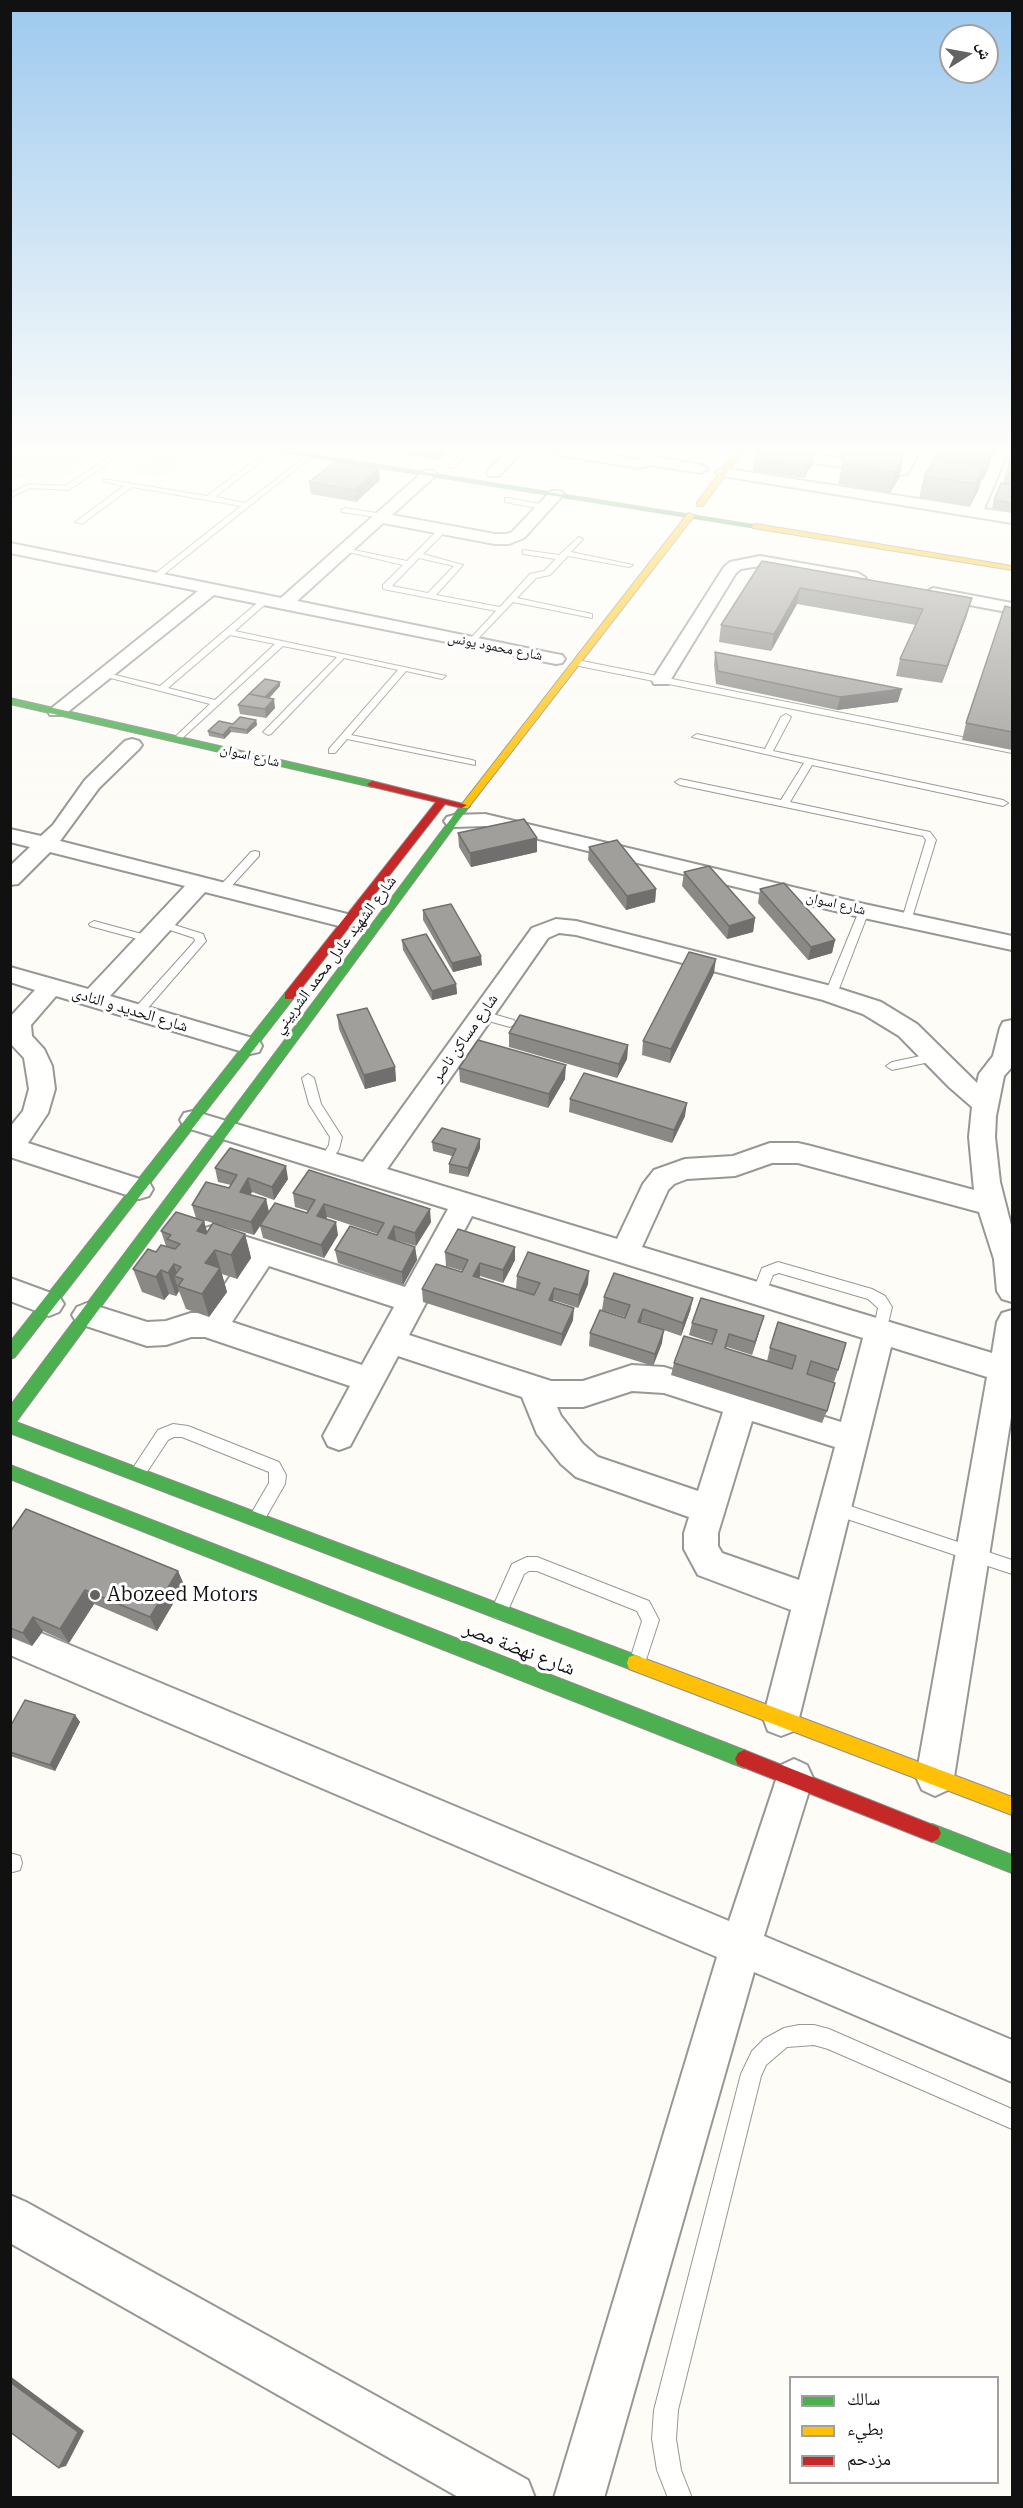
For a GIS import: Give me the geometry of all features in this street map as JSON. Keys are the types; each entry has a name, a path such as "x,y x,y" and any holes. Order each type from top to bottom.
{"street":[{"name":"شارع محمود يونس","path":"107,568 556,659"},
{"path":"284,604 324,568"},
{"path":"616,582 627,568"},
{"name":"شارع الشهيد عادل محمد الشربيني","path":"10,1418 87,1315 176,1225 225,1130 460,814 650,568"},
{"path":"661,680 732,568"},
{"path":"799,568 876,582"},
{"path":"57,711 211,589"},
{"path":"921,591 1012,608"},
{"name":"شارع اسوان","path":"10,701 446,796 460,814"},
{"path":"10,879 66,822 87,789 132,745"},
{"name":"شارع الشهيد عادل محمد الشربيني","path":"10,1353 347,921 425,814 446,796"},
{"name":"شارع اسوان","path":"425,814 460,814 864,911 1012,943"},
{"path":"10,835 347,921"},
{"path":"93,999 200,884"},
{"name":"شارع مساكن ناصر","path":"369,1174 540,933 556,926 576,928 831,994 872,1008 890,1018 922,1043 985,1104"},
{"name":"شارع الحديد و النادى","path":"10,974 250,1046"},
{"path":"52,986 22,1018 15,1037 35,1055 42,1077 42,1089 35,1113 11,1147 139,1189"},
{"path":"1012,1028 1009,1060 992,1074 985,1104 984,1159 991,1205 1008,1259 1012,1291"},
{"path":"193,1120 1006,1370"},
{"path":"625,1253 657,1184 664,1177 685,1169 735,1166 770,1153 798,1153 811,1156 991,1205"},
{"path":"339,1436 465,1204"},
{"path":"176,1225 413,1301"},
{"path":"212,1327 262,1253"},
{"path":"10,1289 49,1304"},
{"path":"87,1315 147,1335 166,1333 191,1325 212,1327 370,1380"},
{"path":"935,1777 974,1554 1003,1448 1006,1370 1012,1322"},
{"path":"781,1718 879,1332"},
{"path":"391,1341 535,1391 567,1395 583,1394 622,1380 642,1377 664,1380 853,1439"},
{"path":"535,1391 540,1408 558,1439 587,1467 708,1509"},
{"path":"741,1404 708,1509 700,1539 701,1549 710,1564 811,1601"},
{"name":"شارع نهضة مصر","path":"10,1426 1012,1806"},
{"name":"شارع نهضة مصر","path":"10,1472 560,1681 794,1778 1012,1864"},
{"path":"10,1637 1012,2061"},
{"path":"568,1658 575,1640"},
{"path":"579,2498 741,1945 794,1778"},
{"path":"10,2218 510,2498"}],"lane":[{"path":"155,578 168,568"},
{"path":"404,568 386,586 501,610"},
{"path":"430,596 456,568"},
{"path":"472,642 533,576 547,573 552,568"},
{"path":"511,599 589,616"},
{"path":"162,689 266,600"},
{"path":"229,632 442,676"},
{"path":"178,739 281,642"},
{"path":"268,732 343,655"},
{"path":"577,663 1012,750"},
{"path":"332,751 404,668"},
{"path":"103,675 217,703"},
{"path":"768,752 786,717"},
{"path":"345,735 472,764"},
{"path":"697,737 1003,803"},
{"path":"784,804 810,761"},
{"path":"680,782 929,837 931,840 907,919"},
{"path":"223,889 255,854"},
{"path":"831,994 864,911"},
{"path":"94,924 199,936 201,941 138,1012"},
{"path":"482,1015 510,1023"},
{"path":"892,1066 935,1057"},
{"path":"308,1078 315,1104 336,1137 335,1146 325,1161"},
{"path":"138,1473 163,1435 173,1430 183,1431 274,1467 278,1475 277,1484 256,1519"},
{"path":"835,1508 1012,1567"},
{"path":"499,1611 518,1569 527,1564 537,1564 643,1606 651,1620 637,1663"},
{"path":"680,2498 669,2470 666,2449 666,2410 751,2074 759,2058 771,2046 784,2038 814,2035 829,2039 1012,2119"}],"building":[{"path":"757,568 802,568 972,598 947,666 900,659 923,609 800,588 774,634 721,625"},
{"path":"1005,606 1012,608 1012,732 966,723"},
{"path":"715,652 902,689 840,697 718,671"},
{"path":"265,679 280,682 265,697 249,694"},
{"path":"249,694 274,699 265,709 238,705"},
{"path":"240,717 256,720 247,730 230,727 223,735 208,731 219,721 233,724"},
{"path":"524,819 537,838 470,853 458,833"},
{"path":"617,840 656,889 627,896 589,847"},
{"path":"709,866 755,918 729,926 684,872"},
{"path":"784,883 835,940 811,947 760,889"},
{"path":"451,904 481,956 452,963 423,910"},
{"path":"426,934 456,984 432,991 402,940"},
{"path":"689,952 716,959 671,1049 643,1041"},
{"path":"367,1008 395,1067 364,1075 337,1015"},
{"path":"520,1015 628,1045 619,1064 509,1033"},
{"path":"478,1040 566,1065 549,1094 459,1068"},
{"path":"584,1073 687,1103 674,1130 570,1099"},
{"path":"442,1128 480,1139 468,1168 449,1164 456,1149 432,1142"},
{"path":"230,1148 286,1166 272,1187 248,1178 240,1192 266,1199 251,1222 192,1205 206,1182 229,1188 237,1175 215,1168"},
{"path":"309,1170 430,1209 415,1233 394,1226 388,1238 415,1247 402,1272 335,1250 350,1226 377,1235 384,1223 324,1204 317,1216 336,1222 321,1245 260,1225 275,1203 307,1213 315,1200 293,1193"},
{"path":"176,1212 204,1221 197,1231 206,1234 213,1223 245,1234 231,1255 215,1250 205,1263 220,1268 202,1294 178,1286 183,1279 174,1276 181,1267 174,1264 168,1273 161,1270 156,1277 133,1269 148,1249 156,1252 161,1245 175,1249 180,1244 167,1239 171,1235 161,1231"},
{"path":"458,1229 515,1247 503,1270 480,1263 473,1276 534,1295 540,1283 517,1276 528,1252 589,1271 579,1295 554,1288 549,1300 574,1308 562,1334 422,1289 436,1264 462,1272 468,1260 445,1252"},
{"path":"614,1273 693,1298 683,1323 643,1309 638,1322 664,1330 655,1354 590,1333 600,1310 625,1318 630,1305 604,1297"},
{"path":"701,1298 764,1316 755,1342 729,1334 725,1348 792,1369 796,1356 770,1348 778,1322 846,1343 838,1370 811,1361 807,1374 835,1383 827,1411 674,1363 684,1336 712,1344 717,1330 692,1323"},
{"name":"Abozeed Motors","path":"26,1509 178,1571 150,1617 85,1590 60,1629 33,1617 23,1633 10,1628 10,1532"},
{"path":"25,1700 75,1715 50,1765 10,1752 10,1727"},
{"path":"10,2382 78,2432 59,2468 10,2432"}],"traffic: fast":[{"path":"10,701 372,784"},
{"path":"10,1418 465,806"},
{"path":"10,1353 289,996"},
{"path":"10,1426 635,1663"},
{"path":"10,1472 744,1759"},
{"path":"932,1833 1012,1864"}],"traffic: slow":[{"path":"465,806 650,568"},
{"path":"635,1663 1012,1806"}],"traffic: jam":[{"path":"372,784 462,805"},
{"path":"289,996 442,801"},
{"path":"744,1759 932,1833"}],"place":[{"name":"Abozeed Motors","path":"95,1595"}]}
